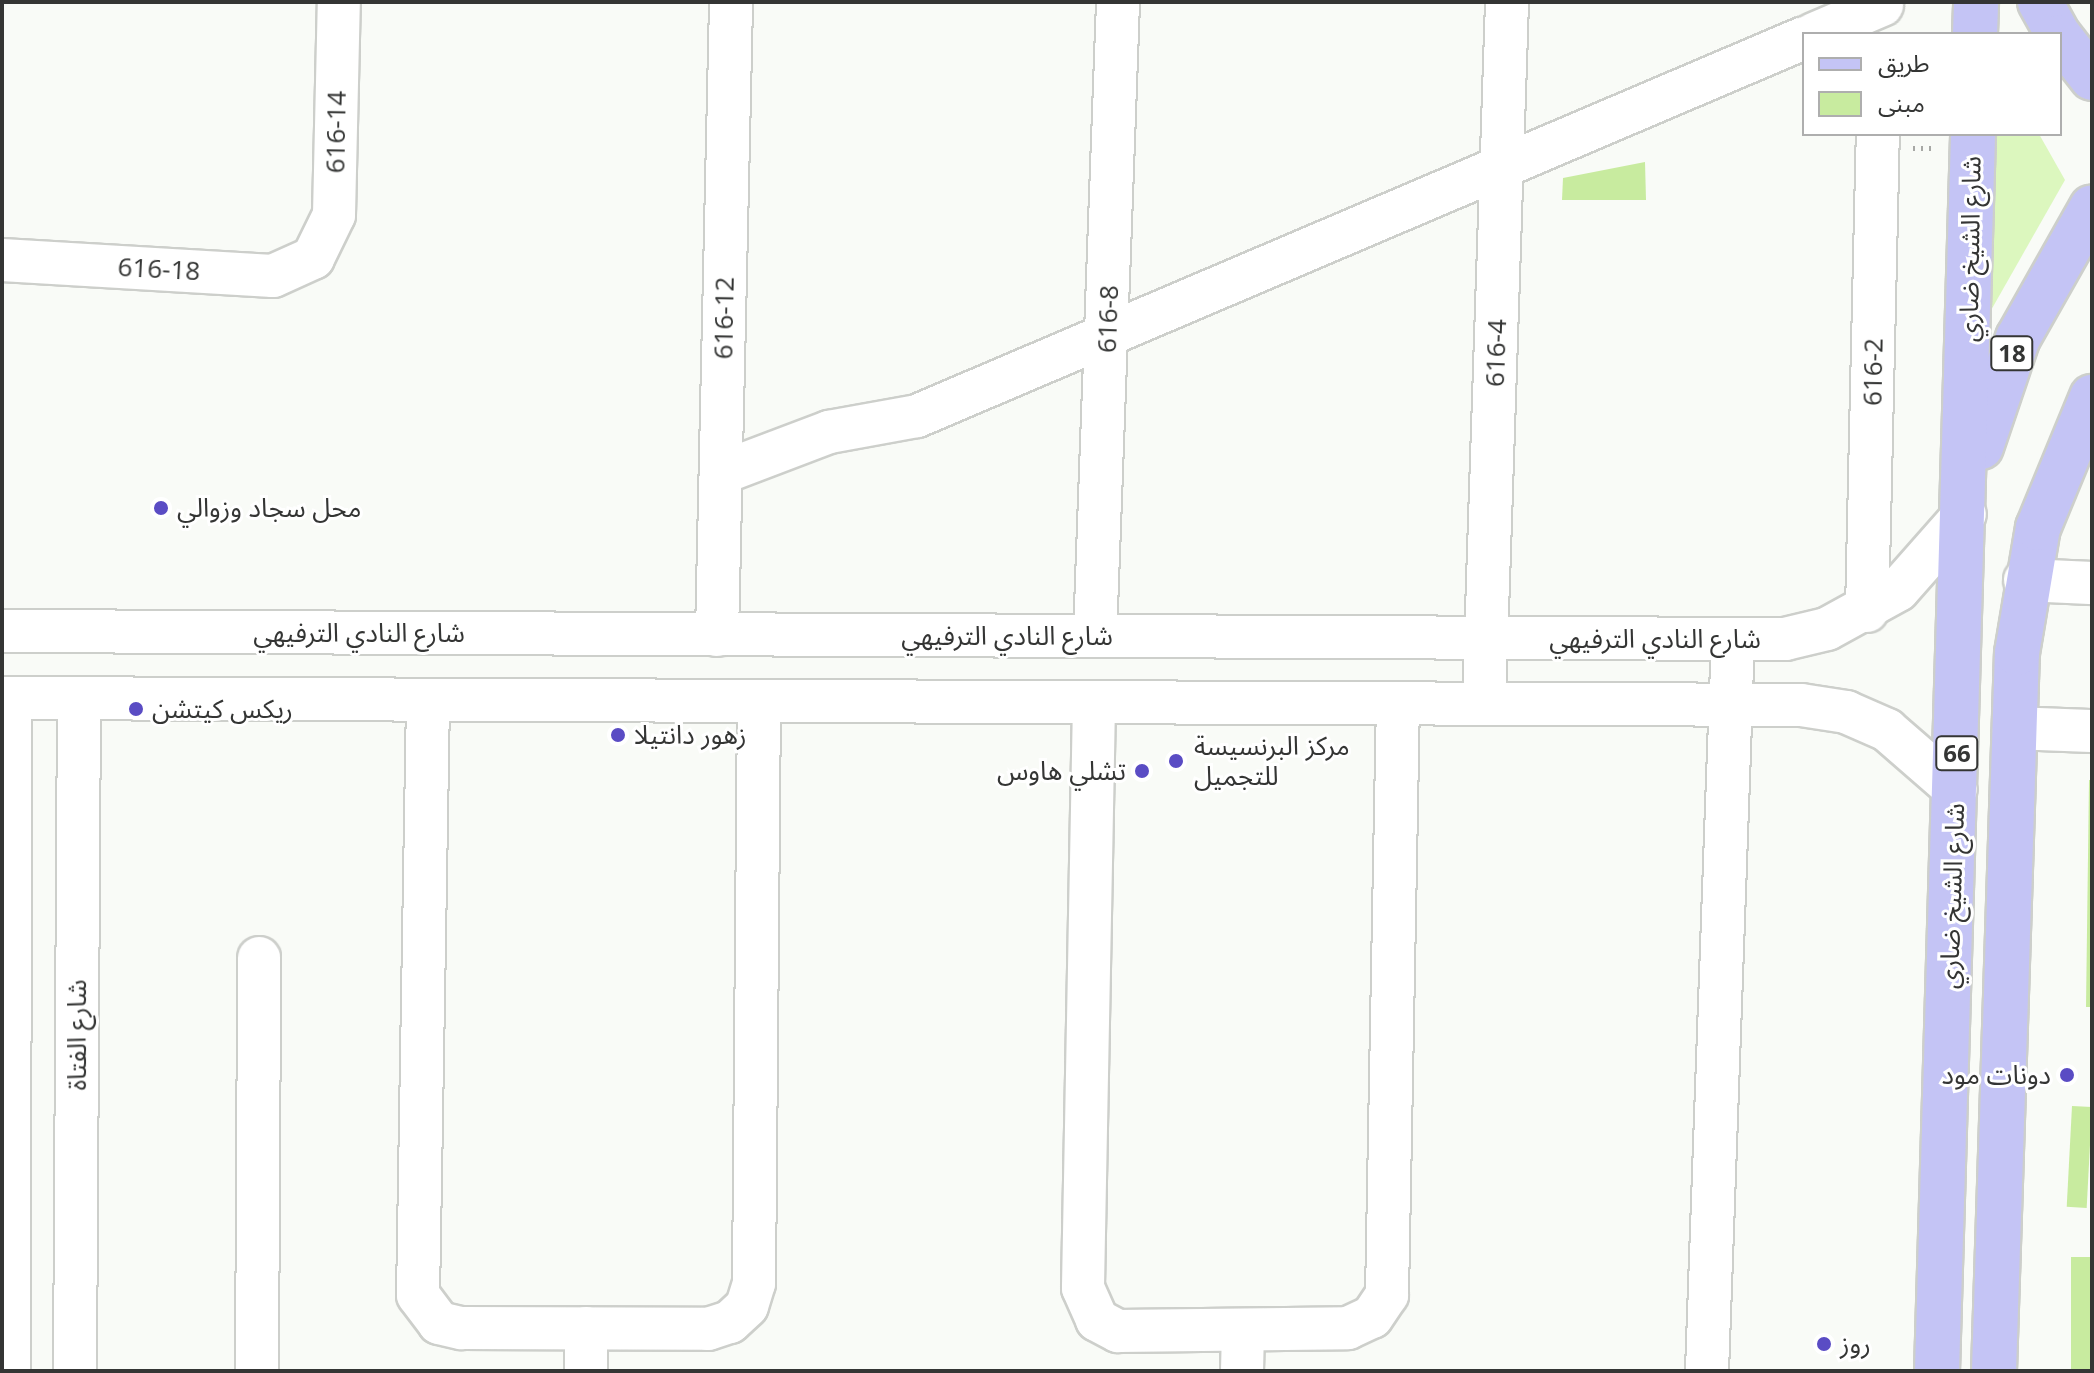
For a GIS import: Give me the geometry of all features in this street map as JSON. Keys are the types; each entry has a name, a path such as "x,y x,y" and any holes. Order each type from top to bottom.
{"main road":[{"path":"1975,32 1976,2"},
{"path":"2040,2 2057,32"},
{"path":"2062,40 2092,78"},
{"name":"شارع الشيخ ضاري","path":"1937,1371 1965,514 1958,141"},
{"name":"18","path":"1965,514 2012,352 2092,207"},
{"name":"66","path":"1994,1371 2014,728 2025,580 2058,470 2092,397"}],"street":[{"name":"616-14","path":"313,258 334,215 339,2"},
{"name":"616-12","path":"717,635 731,2"},
{"name":"616-8","path":"1095,636 1118,2"},
{"name":"616-4","path":"1484,703 1507,2"},
{"path":"1821,32 1881,14"},
{"path":"721,473 829,432 917,416 1802,39"},
{"name":"616-2","path":"1867,611 1890,141"},
{"name":"616-18","path":"2,260 273,276 313,258"},
{"name":"شارع النادي الترفيهي","path":"2,631 1785,639 1867,611 1925,565 1965,514"},
{"path":"2025,580 2092,583"},
{"path":"896,701 906,636"},
{"path":"1707,1371 1733,639"},
{"path":"9,1357 7,711 79,718 428,700 1730,704 1846,712 1887,730 1956,790"},
{"path":"428,700 418,1295 429,1315 450,1327 586,1328 720,1327 740,1315 752,1295 759,701"},
{"path":"1094,703 1085,1300 1097,1320 1118,1331 1348,1328 1372,1317 1387,1295 1398,703"},
{"name":"شارع الفتاة","path":"75,1360 79,718"},
{"path":"2014,728 2092,731"},
{"path":"257,1371 259,958"},
{"path":"586,1328 586,1371"},
{"path":"9,1357 43,1330 75,1360"},
{"path":"1242,1371 1243,1330"}],"path":[{"path":"1890,141 1958,141"}],"green space":[{"path":"1994,136 2040,136 2065,180 1990,312"}],"building":[{"path":"1645,162 1646,200 1562,200 1563,178"},
{"path":"2089,780 2092,780 2092,1007 2086,1007"},
{"path":"2072,1106 2092,1107 2087,1208 2067,1207"},
{"path":"2071,1257 2092,1257 2092,1371 2071,1371"}],"place":[{"name":"محل سجاد وزوالي","path":"161,508"},
{"name":"ريكس كيتشن","path":"136,709"},
{"name":"زهور دانتيلا","path":"618,735"},
{"name":"مركز البرنسيسة للتجميل","path":"1176,761"},
{"name":"تشلي هاوس","path":"1142,771"},
{"name":"دونات مود","path":"2067,1075"},
{"name":"روز","path":"1824,1344"}]}
